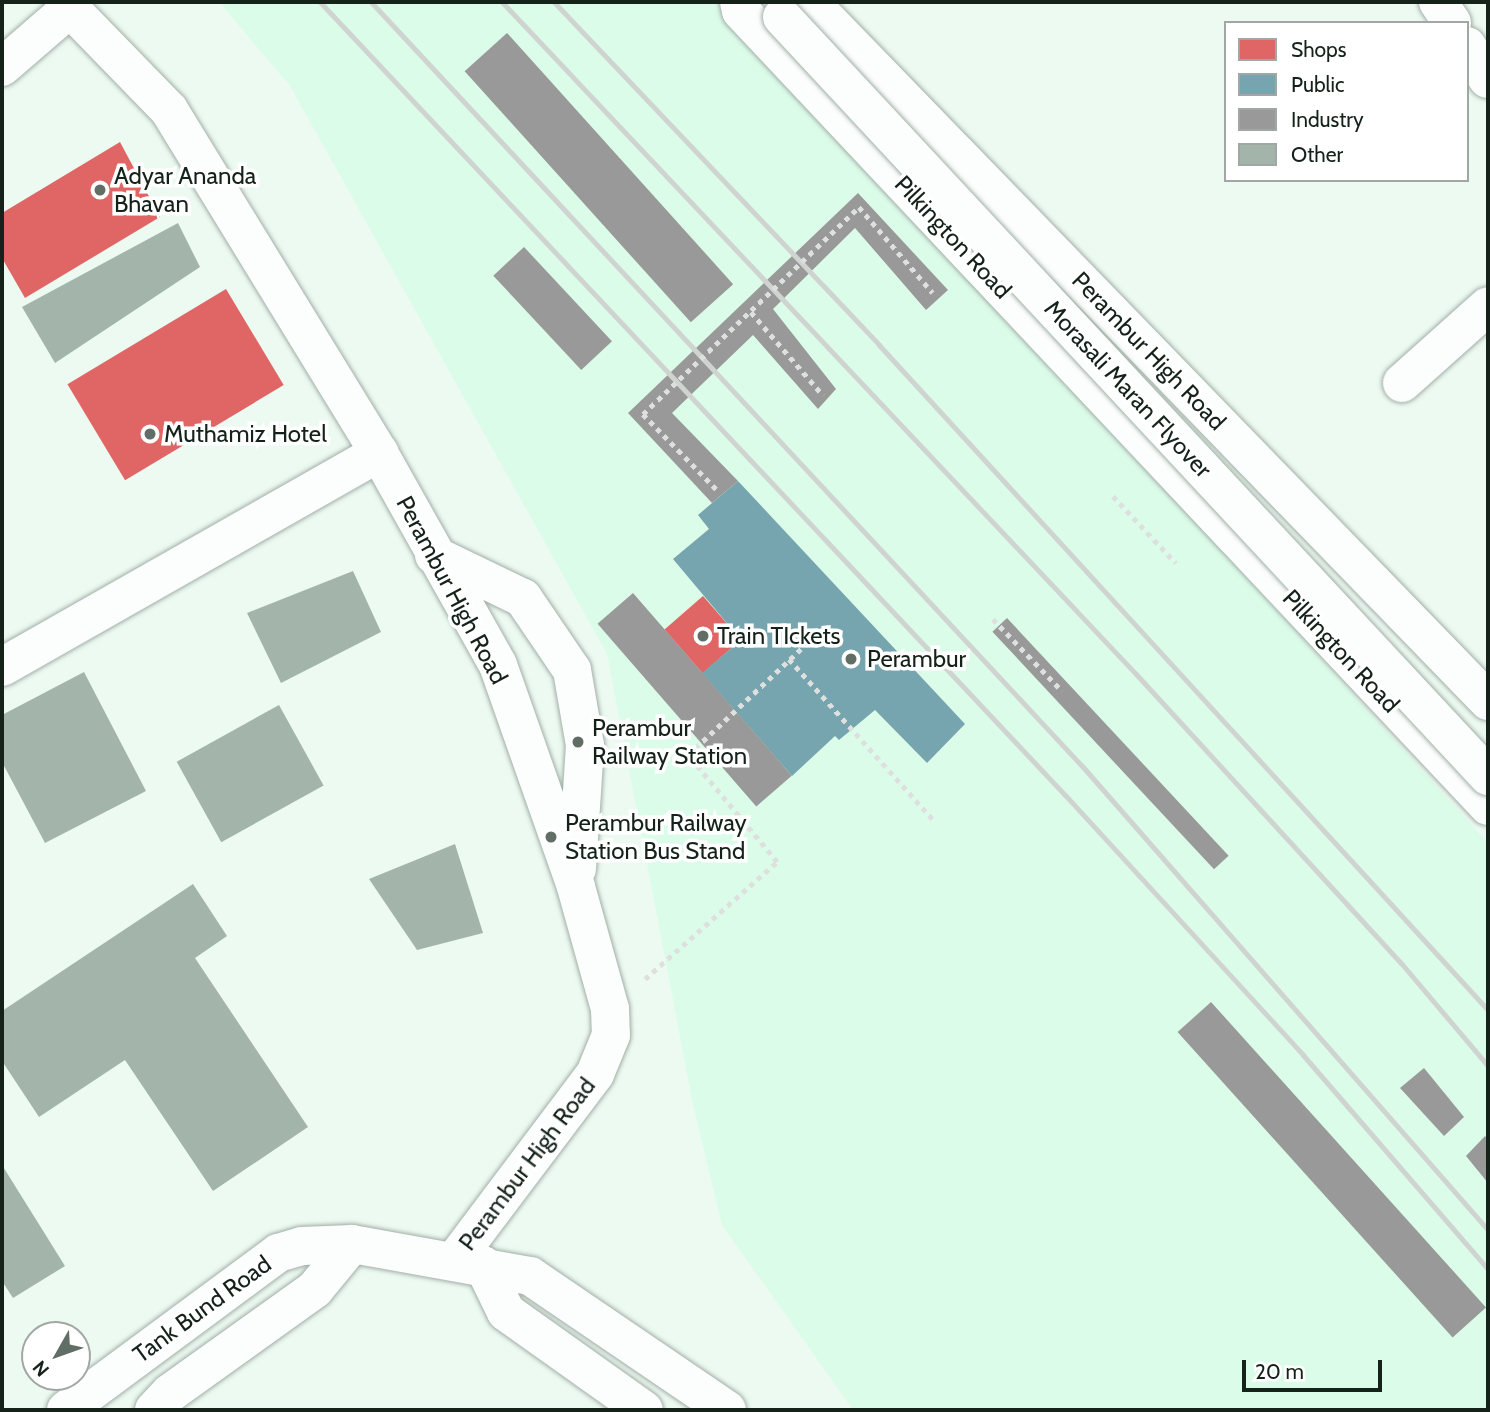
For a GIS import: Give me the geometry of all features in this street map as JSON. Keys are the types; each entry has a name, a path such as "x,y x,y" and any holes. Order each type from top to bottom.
{"main road":[{"name":"Pilkington Road","path":"739,2 751,21 1488,806"},
{"path":"1438,2 1451,21"},
{"path":"2,66 67,5"},
{"name":"Perambur High Road","path":"67,5 169,110 379,453 498,665 576,887 610,1009 611,1035 595,1074 469,1263 530,1276 727,1410"},
{"name":"Perambur High Road","path":"786,7 1488,701"},
{"name":"Morasali Maran Flyover","path":"786,7 1488,776"},
{"path":"1469,49 1488,79"},
{"path":"1402,383 1488,306"},
{"path":"2,667 379,453"},
{"path":"434,555 523,598 572,670 585,745 576,887"},
{"path":"154,1410 170,1393 314,1289 352,1244"},
{"name":"Tank Bund Road","path":"66,1410 278,1253 302,1246 352,1244 469,1263"},
{"path":"469,1263 506,1312 644,1410"}],"path":[{"path":"719,492 643,414 859,207 933,293"},
{"path":"751,312 823,394"},
{"path":"1113,496 1176,563"},
{"path":"993,619 1062,691"},
{"path":"610,1009 777,862 688,755 806,644"},
{"path":"789,659 935,822"}],"shaded area":[{"path":"219,2 717,2 838,126 1488,843 1488,1410 853,1410 722,1225 693,1105 607,654 290,86"}],"building: Shops":[{"path":"120,142 160,217 25,298 2,258 2,213"},
{"name":"Muthamiz Hotel","path":"226,289 284,385 125,480 67,384"},
{"name":"Train TIckets","path":"703,596 741,640 703,673 665,629"}],"building: Public":[{"path":"738,481 965,724 927,763 875,710 839,740 835,736 792,776 702,673 741,640 673,559 709,529 698,515"}],"building: Industry":[{"path":"507,33 733,284 691,322 465,71"},
{"path":"858,193 948,290 926,310 855,228 773,309 836,389 818,409 753,335 672,413 738,481 712,503 628,413"},
{"path":"524,247 612,341 581,370 493,276"},
{"path":"633,593 792,776 756,806 598,624"},
{"path":"1007,618 1229,856 1214,869 992,632"},
{"path":"1211,1002 1486,1307 1453,1338 1178,1032"},
{"path":"1424,1068 1464,1117 1444,1136 1400,1088"},
{"path":"1485,1136 1488,1140 1488,1183 1466,1156"}],"building: Other":[{"path":"178,223 200,267 55,363 22,307"},
{"path":"353,571 381,632 281,683 247,613"},
{"path":"84,672 146,791 45,843 2,762 2,715"},
{"path":"279,705 324,785 221,842 177,762"},
{"path":"455,844 483,933 417,950 369,879"},
{"path":"193,884 227,936 195,958 308,1127 213,1191 125,1060 39,1117 2,1061 2,1011"},
{"path":"2,1165 65,1266 13,1298 2,1281"}],"railway":[{"path":"320,2 1066,796 1303,1055 1488,1269"},
{"path":"371,2 1083,767 1488,1230"},
{"path":"502,2 1136,674 1401,963 1488,1066"},
{"path":"554,2 879,345 1488,1010"}],"place":[{"name":"Adyar Ananda Bhavan","path":"100,190"},
{"name":"Muthamiz Hotel","path":"150,434"},
{"name":"Train TIckets","path":"703,636"},
{"name":"Perambur","path":"851,659"},
{"name":"Perambur Railway Station","path":"578,742"},
{"name":"Perambur Railway Station Bus Stand","path":"551,837"}]}
